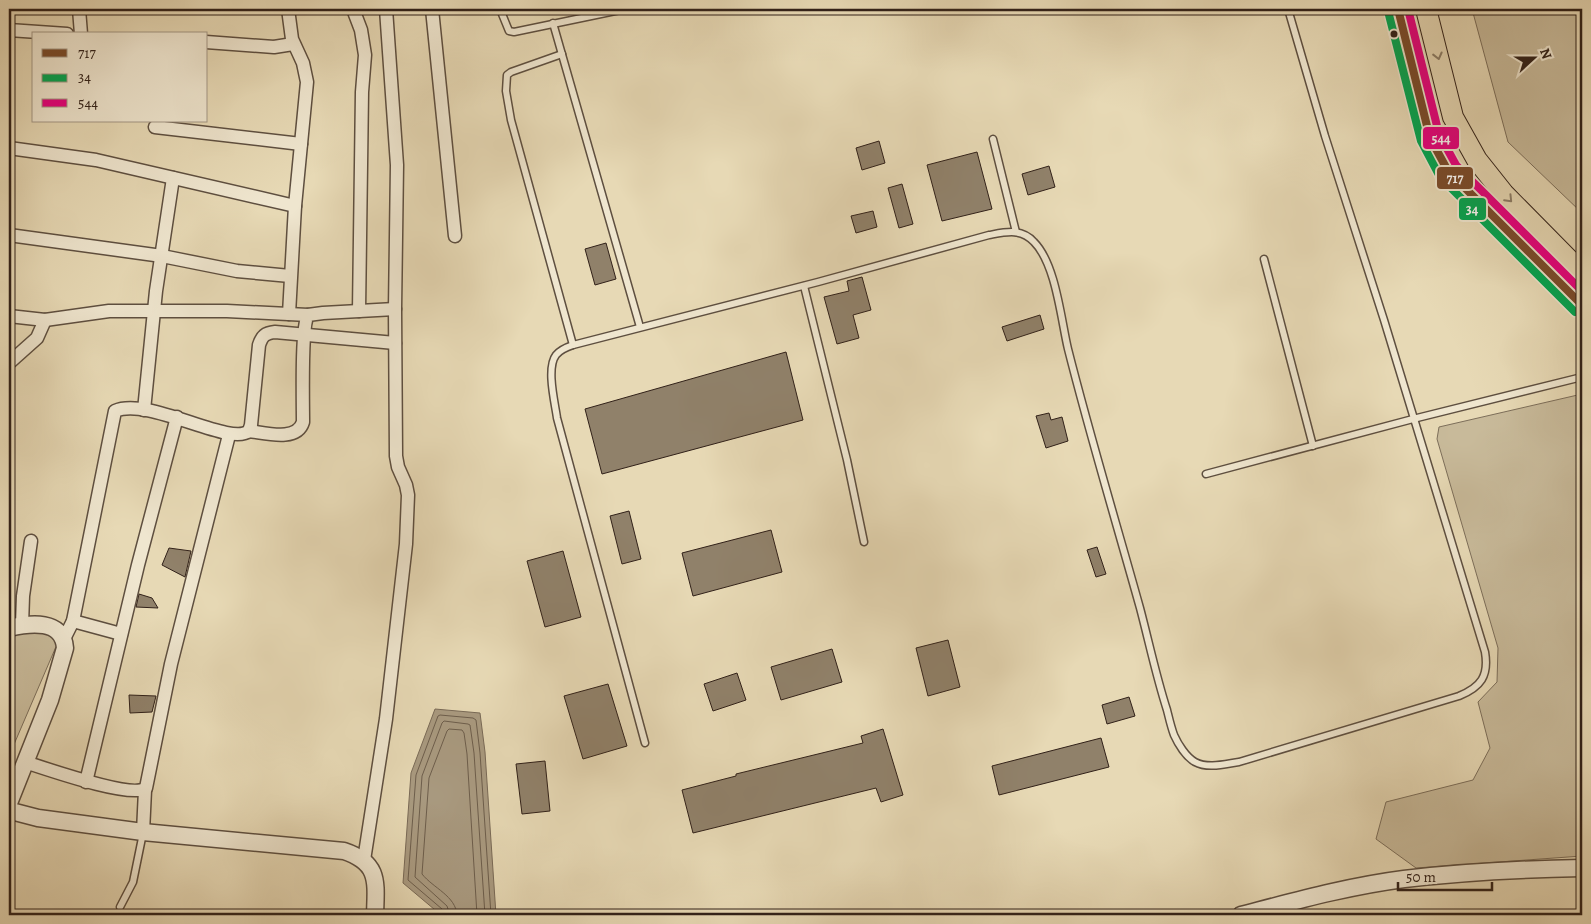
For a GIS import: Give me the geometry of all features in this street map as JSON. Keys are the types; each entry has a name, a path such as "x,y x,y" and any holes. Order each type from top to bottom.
{"main road":[{"path":"1398,9 1430,138 1448,171 1582,306"},
{"path":"1426,9 1453,117 1477,160 1504,194 1582,273"}],"street":[{"path":"79,9 81,32"},
{"path":"288,9 293,44 304,63 306,76 295,206 289,314"},
{"path":"353,9 361,30 364,55 359,311"},
{"path":"364,860 386,719 408,518 406,485 398,467 396,456 395,309 397,165 386,9"},
{"path":"432,9 455,236"},
{"path":"9,30 38,32"},
{"path":"208,42 274,46 293,44"},
{"path":"155,127 301,144"},
{"path":"9,148 96,160 295,206"},
{"path":"144,410 154,312 173,178"},
{"path":"9,235 162,256 237,271 290,276"},
{"path":"9,316 45,320 109,311 227,310 308,315 395,309"},
{"path":"249,431 265,312"},
{"path":"9,803 50,700 64,655 64,639 73,621 115,411 121,409 144,410 177,417 229,435 243,435 249,431 290,434 297,432 303,422 304,336 308,315"},
{"path":"9,363 37,338 45,320"},
{"path":"262,337 268,333 275,332 395,343"},
{"path":"86,782 121,634 177,417"},
{"path":"143,832 145,790 160,725 171,664 229,435"},
{"path":"31,541 23,596 15,627 45,626 60,632 64,639"},
{"path":"73,621 121,634"},
{"path":"25,762 86,782 122,789 145,790"},
{"path":"9,809 38,818 143,832 344,851 364,860 371,870 376,883 375,915"},
{"path":"1241,915 1347,889 1404,879 1528,869 1582,868"}],"lane":[{"path":"500,9 509,31 514,32 611,10 625,9"},
{"path":"645,743 557,418 551,368 556,355 573,345 804,286 989,235 1016,232 1035,242 1044,256 1054,283 1068,349 1141,611 1160,690 1175,736 1184,753 1194,762 1204,765 1216,766 1248,759 1459,696 1472,691 1481,682 1488,666 1485,652 1384,320 1325,136 1288,9"},
{"path":"552,23 640,328"},
{"path":"562,54 511,72 507,75 506,91 511,120 573,345"},
{"path":"993,138 1016,232"},
{"path":"1264,259 1313,446"},
{"path":"804,286 847,460 864,542"},
{"path":"1206,474 1413,419 1582,377"},
{"path":"120,907 133,882 143,832"}],"shaded area":[{"path":"1472,9 1582,9 1582,213 1508,142"},
{"path":"1582,394 1582,856 1416,868 1376,839 1386,802 1473,780 1490,748 1478,702 1497,682 1498,648 1437,439 1439,427"},
{"path":"26,630 61,635 9,756 9,636"}],"water":[{"path":"435,709 480,713 485,752 496,915 441,915 403,883 411,773"}],"building":[{"path":"879,141 885,163 862,170 856,148"},
{"path":"977,152 992,209 942,221 927,165"},
{"path":"1049,166 1055,187 1028,195 1022,174"},
{"path":"902,184 913,224 899,228 888,188"},
{"path":"873,211 877,227 856,233 851,216"},
{"path":"606,243 616,279 595,285 585,249"},
{"path":"862,277 871,310 853,315 859,338 837,344 824,297 849,291 847,281"},
{"path":"1040,315 1044,329 1007,341 1002,327"},
{"path":"786,352 803,420 602,474 585,409"},
{"path":"1049,413 1051,420 1062,417 1068,441 1046,448 1036,416"},
{"path":"629,511 641,559 622,564 610,516"},
{"path":"771,530 782,572 693,596 682,553"},
{"path":"1097,547 1106,574 1096,577 1087,550"},
{"path":"169,548 191,551 185,577 162,565"},
{"path":"563,551 581,617 545,627 527,561"},
{"path":"139,594 152,598 158,608 136,607"},
{"path":"948,640 960,687 928,696 916,648"},
{"path":"832,649 842,682 781,700 771,667"},
{"path":"737,673 746,700 713,711 704,684"},
{"path":"608,684 627,746 583,759 564,696"},
{"path":"129,695 156,696 152,712 130,713"},
{"path":"1129,697 1135,716 1107,724 1102,705"},
{"path":"883,729 903,795 881,802 876,788 693,833 682,790 736,776 736,774 863,743 861,736"},
{"path":"1101,738 1109,767 999,795 992,766"},
{"path":"545,761 550,811 522,814 516,764"}],"transit line":[{"name":"717","path":"1398,9 1430,138 1448,171 1582,305"},
{"name":"544","path":"1408,9 1439,134 1456,165 1582,291"},
{"name":"34","path":"1388,11 1421,141 1440,177 1575,312"}]}
